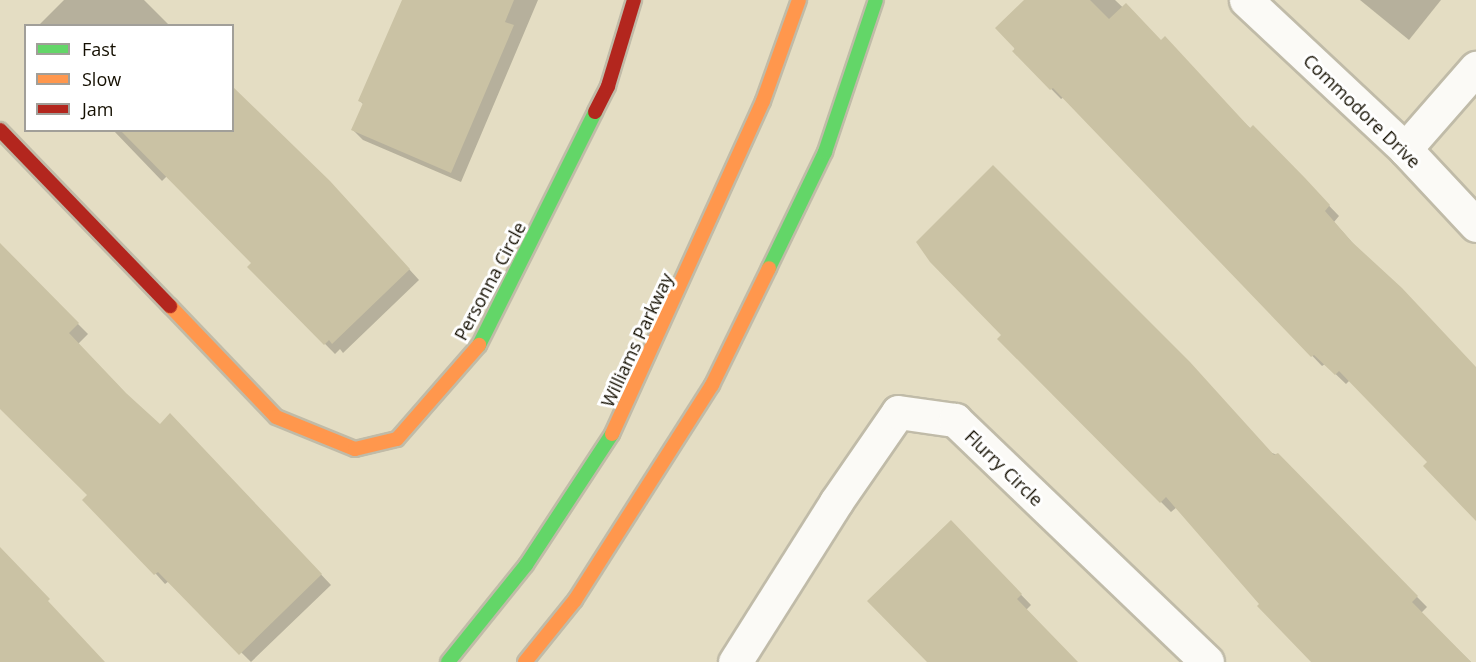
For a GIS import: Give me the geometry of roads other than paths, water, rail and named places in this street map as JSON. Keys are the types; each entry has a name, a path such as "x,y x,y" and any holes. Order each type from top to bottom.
{"main road":[{"name":"Personna Circle","path":"0,130 276,417 355,449 397,439 478,347 608,86 634,0"},
{"name":"Williams Parkway","path":"448,662 526,565 614,431 763,101 799,0"},
{"path":"525,662 575,600 712,386 825,152 876,0"}],"street":[{"name":"Commodore Drive","path":"1246,0 1405,149 1476,225"},
{"path":"1405,149 1476,68"},
{"name":"Flurry Circle","path":"735,662 836,502 898,412 955,420 1207,662"}]}
